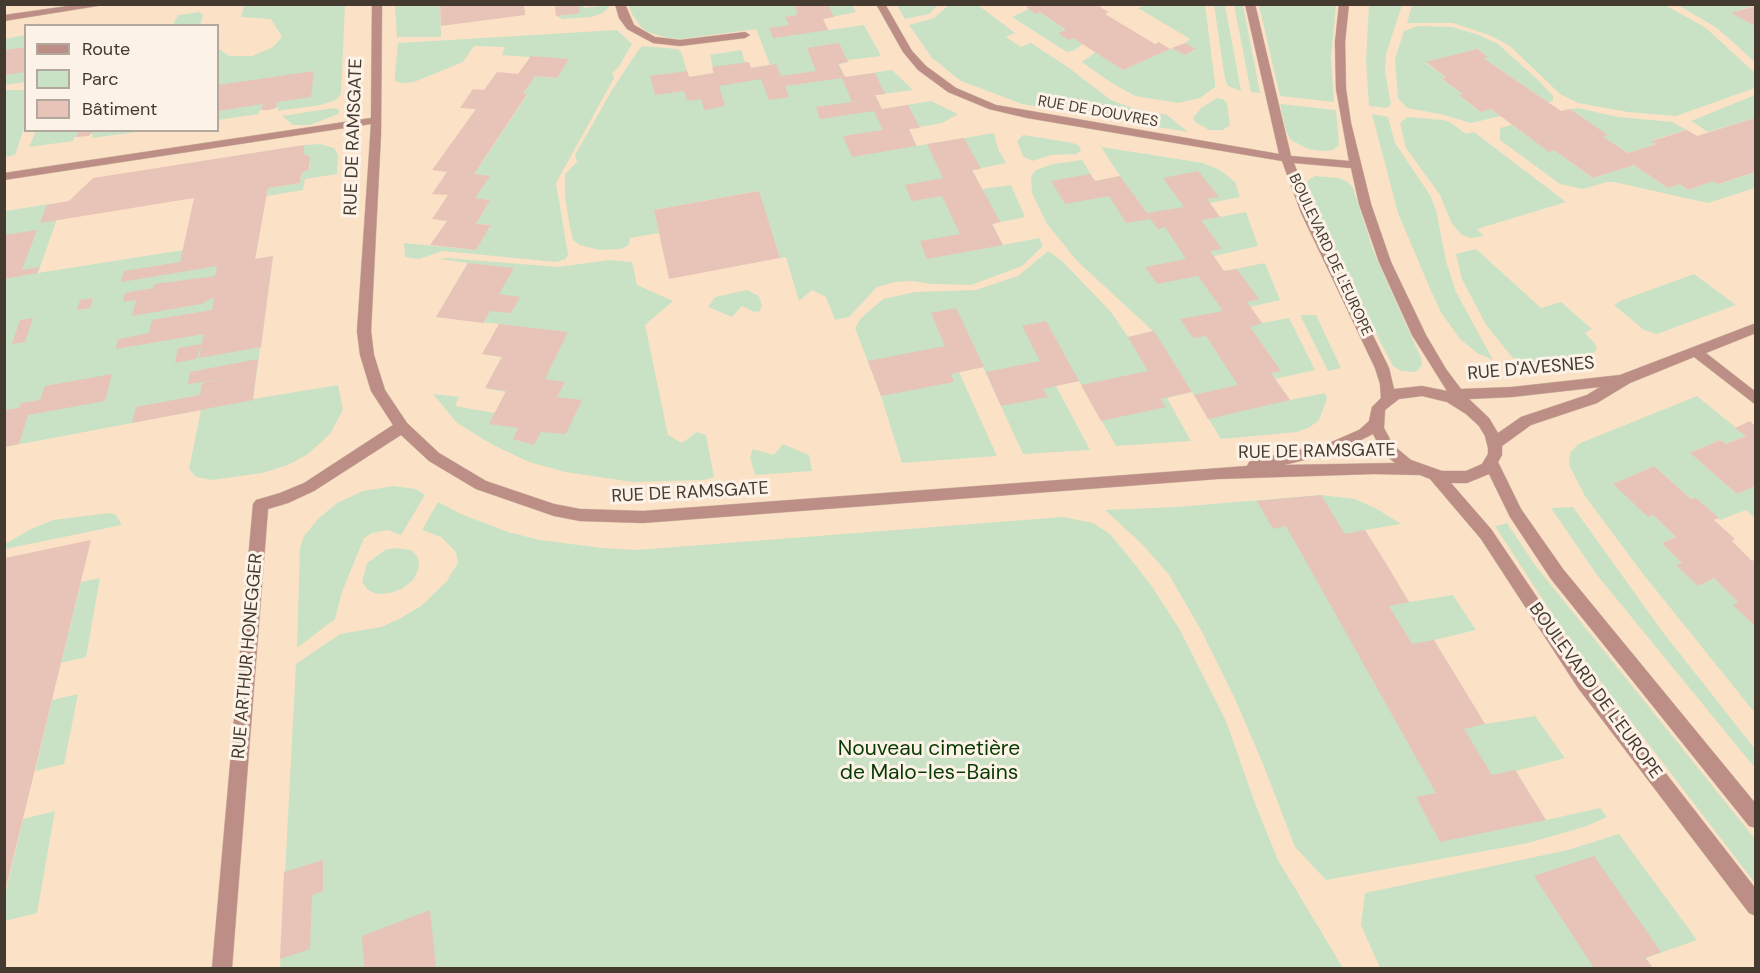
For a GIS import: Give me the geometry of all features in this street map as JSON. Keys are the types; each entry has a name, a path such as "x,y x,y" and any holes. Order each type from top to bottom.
{"street":[{"path":"4,18 106,4"},
{"name":"RUE DE RAMSGATE","path":"377,4 376,120 365,342 378,391 402,427 434,457 481,485 554,510 610,517 687,516 1218,473 1374,468 1417,470"},
{"path":"620,4 624,18 630,27 653,40 680,43 745,35"},
{"name":"RUE DE DOUVRES","path":"880,4 908,52 922,68 952,90 977,101 1027,115 1287,160 1356,165"},
{"name":"BOULEVARD DE L'EUROPE","path":"1250,4 1274,117 1287,160 1316,231 1382,368 1388,398"},
{"path":"1344,4 1339,72 1346,123 1375,234 1392,278 1426,347 1462,401 1484,422 1494,444 1495,455 1487,468 1472,476 1458,479 1436,476 1417,470 1388,449 1380,436 1376,423 1377,411 1388,398 1411,391 1440,394 1462,401"},
{"path":"4,177 376,120"},
{"name":"RUE D'AVESNES","path":"1494,444 1526,421 1592,399 1624,379 1755,328"},
{"path":"1695,351 1755,400"},
{"name":"RUE D'AVESNES","path":"1462,401 1512,392 1624,379"},
{"name":"RUE DE RAMSGATE","path":"1218,473 1332,448 1364,434 1376,423"},
{"name":"RUE ARTHUR HONEGGER","path":"222,969 261,504 283,499 309,487 402,427"},
{"path":"1491,462 1515,513 1557,574 1755,819"},
{"name":"BOULEVARD DE L'EUROPE","path":"1436,476 1486,534 1590,691 1755,906"}],"green space":[{"path":"257,4 345,5 341,94 336,100 321,105 277,111 278,107 260,110 259,114 219,120 219,49 229,56 252,56 273,47 282,37 271,19 241,17 244,6"},
{"path":"395,5 440,5 441,37 397,37"},
{"path":"579,5 583,5 584,8 610,5 603,13 591,17 563,19 556,16 580,13"},
{"path":"629,5 852,5 856,12 823,19 828,30 864,25 881,56 848,60 848,62 839,64 845,77 892,70 913,90 875,95 882,109 931,101 958,114 942,123 909,129 917,146 994,133 998,149 1006,163 972,170 982,189 1011,185 1025,217 992,224 1003,245 1039,238 1043,246 1022,266 971,285 912,281 895,282 877,287 849,317 835,320 826,297 812,290 799,301 786,257 780,258 758,191 654,210 659,233 630,238 629,245 621,249 599,250 580,245 573,240 570,227 565,197 565,174 577,162 575,155 612,90 642,46 677,49 681,52 689,77 714,73 710,55 741,50 745,62 749,62 751,68 770,65 756,29 681,39 668,38 648,32 641,27"},
{"path":"897,5 938,5 929,14 905,19"},
{"path":"949,5 978,5 1015,33 1006,37 1021,47 1031,43 1111,100 1132,108 1167,115 1188,132 1022,104 961,81 932,58 909,25 934,18"},
{"path":"1147,5 1205,5 1215,87 1200,98 1178,103 1135,96 1082,62 1096,52 1123,70 1172,48 1184,55 1195,50 1185,43 1190,39 1138,8"},
{"path":"1214,5 1225,5 1241,91 1228,86 1225,79"},
{"path":"1234,5 1243,5 1260,93 1251,92"},
{"path":"1259,5 1336,5 1331,58 1334,102 1280,96"},
{"path":"1369,5 1402,5 1386,54 1385,72 1391,104 1387,108 1369,106 1366,61"},
{"path":"1412,5 1665,5 1706,28 1755,73 1755,88 1676,116 1628,112 1578,103 1560,94 1510,46 1489,35 1453,23 1407,23"},
{"path":"1678,5 1755,5 1732,13 1755,26 1755,62 1717,28"},
{"path":"1029,9 1036,13 1040,12 1066,30 1059,33 1083,44 1067,52 1012,17"},
{"path":"200,12 203,16 200,24 174,24 178,15"},
{"path":"1418,26 1452,27 1479,35 1498,44 1539,81 1553,96 1553,100 1549,103 1483,58 1487,56 1477,49 1426,63 1446,77 1442,79 1463,94 1460,96 1481,112 1491,109 1501,116 1471,123 1407,108 1398,98 1395,59 1404,31"},
{"path":"617,30 632,44 618,68 612,73 614,78 556,183 568,254 566,259 556,262 443,251 419,259 405,257 404,243 476,250 491,225 476,224 490,200 475,198 489,176 474,174 527,95 523,94 535,76 557,78 568,60 502,55 505,47 474,46 463,62 414,82 401,83 395,81 398,43"},
{"path":"24,35 24,82 5,85 5,39"},
{"path":"5,90 24,90 24,128 15,155 5,157"},
{"path":"1755,95 1755,118 1708,132 1691,121"},
{"path":"1217,98 1227,103 1230,125 1223,130 1209,130 1195,122 1193,118 1201,108"},
{"path":"1280,104 1336,110 1339,145 1333,150 1321,151 1308,149 1291,140 1286,131"},
{"path":"333,108 340,110 338,114 310,125 293,125 282,116"},
{"path":"1578,108 1618,117 1672,122 1687,130 1652,140 1657,144 1628,153 1603,137 1607,135 1570,109"},
{"path":"1372,114 1388,117 1395,143 1430,195 1436,210 1446,261 1456,292 1493,360 1477,353 1460,339 1442,314 1398,213"},
{"path":"1407,117 1443,120 1450,122 1466,134 1474,132 1566,202 1477,229 1484,236 1471,238 1462,235 1452,224 1440,195 1406,148 1400,123"},
{"path":"1512,125 1548,151 1554,150 1593,178 1634,165 1668,188 1680,184 1688,190 1713,181 1718,184 1753,173 1755,174 1755,188 1708,203 1614,182 1583,189 1560,184 1500,140 1500,128"},
{"path":"36,132 137,132 92,138 93,134 75,137 73,141 29,147"},
{"path":"1023,135 1073,143 1079,146 1081,151 1076,154 1052,155 1032,161 1023,156 1017,141"},
{"path":"320,144 334,148 338,155 337,174 305,179 303,190 267,196 268,188 300,183 301,174 310,168 310,157 304,154 304,145"},
{"path":"1101,147 1203,163 1220,170 1235,182 1240,197 1210,203 1220,217 1246,212 1258,246 1214,256 1224,271 1265,263 1280,300 1250,307 1262,323 1289,318 1315,370 1275,379 1290,400 1325,393 1327,399 1319,420 1310,427 1297,432 1221,439 1192,392 1167,398 1191,441 1116,446 1079,381 1056,386 1090,450 1023,454 983,367 959,372 997,456 902,463 881,396 855,328 861,318 883,299 915,292 976,290 1018,276 1048,251 1062,261 1111,312 1128,337 1153,331 1078,262 1047,224 1032,193 1031,176 1036,170 1053,164 1082,160 1095,181 1120,176"},
{"path":"1315,176 1339,178 1348,182 1353,188 1373,250 1421,358 1422,365 1416,372 1401,371 1393,366 1337,259 1306,188 1308,180"},
{"path":"63,202 38,273 259,238 255,259 273,256 253,399 338,385 343,410 330,434 308,454 288,465 262,473 213,480 196,477 189,469 201,410 5,447 5,211"},
{"path":"1476,249 1541,308 1561,302 1592,329 1585,333 1597,348 1595,352 1581,358 1531,369 1512,357 1486,325 1462,279 1456,254"},
{"path":"439,259 558,267 609,260 632,262 637,285 673,301 645,325 668,435 682,443 697,432 706,435 714,477 704,480 633,482 565,472 529,462 493,445 457,423 433,394 459,397 455,406 495,413 506,392 485,388 502,357 482,354 499,324 436,317 468,263"},
{"path":"1694,274 1736,305 1657,334 1644,330 1614,305 1620,301"},
{"path":"747,290 759,296 762,306 760,311 754,312 742,306 732,317 708,307 715,297"},
{"path":"1300,315 1316,315 1341,368 1328,371"},
{"path":"1697,396 1746,436 1726,444 1720,440 1690,453 1737,494 1755,486 1755,518 1746,510 1720,520 1696,498 1691,499 1654,466 1613,484 1648,516 1653,515 1676,537 1662,543 1682,563 1677,565 1698,586 1714,578 1738,602 1734,605 1755,626 1755,713 1643,574 1585,496 1569,465 1570,453 1578,444"},
{"path":"783,444 809,455 812,471 755,475 750,457 753,449 774,455"},
{"path":"393,486 416,489 425,495 401,535 388,530 372,533 364,538 342,592 335,619 297,648 300,548 304,536 318,519 337,503 363,491"},
{"path":"1321,495 1355,499 1401,524 1365,530 1409,602 1453,595 1476,630 1434,640 1485,724 1535,716 1565,758 1516,771 1546,820 1600,808 1607,817 1584,827 1528,843 1326,880 1295,847 1235,699 1201,630 1169,575 1144,546 1105,510 1176,507"},
{"name":"Nouveau cimetière de Malo-les-Bains","path":"438,502 461,514 508,532 540,540 637,550 1063,517 1093,523 1110,534 1129,557 1151,585 1180,630 1226,721 1278,860 1343,968 280,968 296,664 340,634 381,627 399,619 421,606 446,582 458,563 456,552 441,537 422,530"},
{"path":"1573,507 1662,631 1755,749 1755,768 1597,575 1551,508"},
{"path":"110,513 116,515 122,525 5,549 5,544 53,520"},
{"path":"1507,523 1535,565 1755,839 1755,883 1571,643 1495,526"},
{"path":"395,548 411,550 417,556 418,570 413,580 402,589 390,593 377,594 368,590 362,582 367,563 385,550"},
{"path":"100,578 86,657 61,663 81,582"},
{"path":"78,694 64,764 35,771 52,700"},
{"path":"55,811 37,913 5,921 5,895 23,819"},
{"path":"1619,834 1697,940 1646,958 1653,968 1380,968 1361,925 1365,893 1568,850"}],"building":[{"path":"440,4 524,4 525,15 441,26"},
{"path":"555,4 579,4 580,13 556,16"},
{"path":"794,4 828,4 834,17 823,19 828,30 773,38 769,28 789,25 785,17 798,15"},
{"path":"1028,4 1105,4 1100,7 1109,12 1105,14 1155,44 1159,42 1170,49 1123,70 1073,38 1068,40 1058,33 1066,30 1040,12 1036,14 1026,7 1029,6"},
{"path":"1755,6 1755,26 1731,13"},
{"path":"839,43 848,62 838,64 845,77 875,73 885,94 875,95 882,109 908,105 920,128 909,129 916,146 852,157 843,136 883,130 874,111 820,119 816,107 852,102 842,78 785,86 789,97 769,100 761,79 719,86 725,106 704,110 701,99 687,101 684,91 655,95 650,76 687,71 689,77 714,73 712,67 749,62 751,68 776,64 781,76 816,71 807,48"},
{"path":"1185,43 1196,49 1184,55 1172,48"},
{"path":"24,47 24,72 4,75 4,50"},
{"path":"1477,49 1488,57 1483,58 1561,111 1570,109 1608,135 1603,137 1628,153 1657,144 1651,141 1687,130 1697,136 1755,118 1755,172 1718,184 1713,181 1688,190 1680,184 1668,188 1634,165 1593,178 1554,150 1549,152 1491,109 1481,112 1459,95 1463,94 1442,79 1446,77 1426,62"},
{"path":"531,56 569,59 557,78 535,76 523,94 527,94 474,174 490,176 475,198 490,200 476,224 491,225 476,250 430,245 447,221 432,219 448,195 432,194 447,172 432,170 476,109 460,108 473,89 484,90 497,72 518,74"},
{"path":"314,71 311,97 277,102 276,108 269,110 261,110 263,104 219,111 219,85"},
{"path":"78,132 92,132 89,136 76,137"},
{"path":"964,138 981,169 972,170 1000,222 992,224 1003,245 927,259 920,241 960,234 942,196 912,201 905,185 943,178 927,144"},
{"path":"304,145 304,154 310,157 309,169 301,174 300,183 268,188 255,259 273,256 261,347 199,358 204,334 116,349 118,339 149,333 152,320 212,310 214,297 201,304 132,316 136,300 123,302 125,293 153,288 155,284 215,276 217,266 121,282 124,271 180,262 194,198 40,223 47,205 69,201 93,178"},
{"path":"1198,171 1219,197 1207,199 1220,217 1201,220 1222,249 1210,251 1224,271 1237,269 1259,299 1247,302 1262,323 1250,327 1281,371 1271,373 1290,400 1208,419 1194,395 1238,385 1206,336 1193,338 1180,319 1223,311 1198,276 1157,284 1145,267 1186,259 1165,227 1158,229 1150,219 1126,223 1109,196 1065,204 1051,181 1090,174 1095,181 1120,176 1147,213 1184,207 1163,178"},
{"path":"759,191 780,258 669,279 654,210"},
{"path":"37,230 22,270 40,267 37,273 4,279 4,235"},
{"path":"468,263 514,268 499,294 520,297 511,313 490,311 483,323 436,317"},
{"path":"93,298 90,308 77,310 80,300"},
{"path":"956,308 984,367 951,374 954,382 881,396 868,361 945,346 931,313"},
{"path":"33,318 25,342 12,344 20,320"},
{"path":"1046,321 1079,381 1043,389 1048,397 1001,406 986,372 1040,361 1022,326"},
{"path":"499,324 568,332 545,379 565,382 557,397 582,400 566,434 541,432 534,445 513,439 518,428 489,424 506,391 485,388 502,357 482,354"},
{"path":"1154,331 1192,392 1160,399 1166,407 1101,421 1081,385 1148,371 1128,337"},
{"path":"202,344 196,359 175,363 178,348"},
{"path":"258,359 253,400 132,423 136,407 200,395 202,383 224,379 188,384 190,372"},
{"path":"112,374 105,401 28,415 19,444 4,447 4,410 19,408 21,403 40,400 45,386"},
{"path":"1750,421 1755,426 1755,486 1737,494 1690,453 1720,440 1726,444 1746,436 1735,428"},
{"path":"1654,466 1691,499 1696,498 1719,518 1714,520 1735,539 1732,541 1752,561 1755,559 1755,626 1733,605 1738,602 1714,578 1698,586 1676,565 1682,563 1662,543 1676,537 1653,515 1648,517 1613,484"},
{"path":"1321,495 1345,534 1365,530 1387,565 1409,602 1389,606 1412,644 1434,640 1485,724 1464,729 1492,775 1515,770 1546,820 1440,842 1416,797 1436,793 1286,526 1273,529 1257,501"},
{"path":"91,540 5,892 5,558"},
{"path":"1594,856 1661,952 1645,958 1653,968 1594,968 1534,876"},
{"path":"323,860 323,891 312,895 310,949 280,959 284,872"},
{"path":"430,910 436,968 364,968 362,936"}]}
